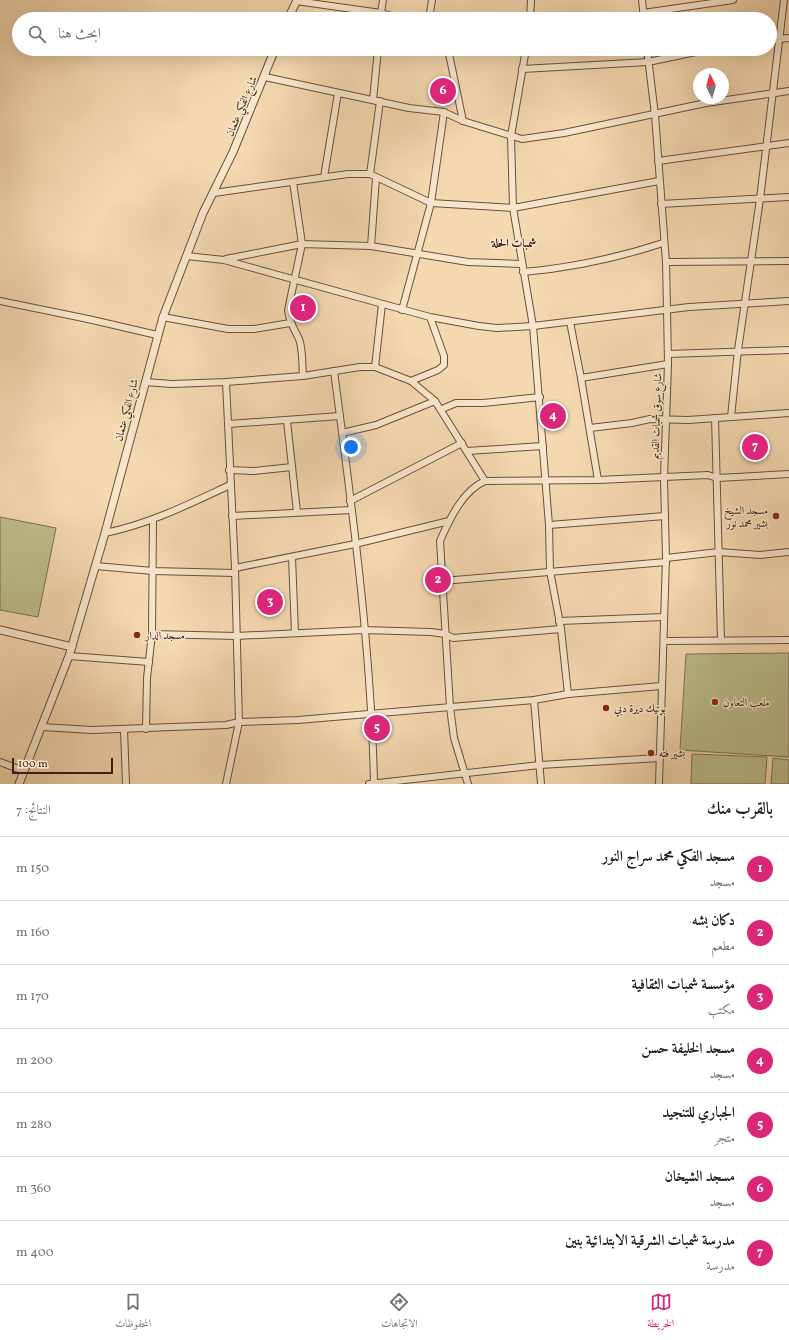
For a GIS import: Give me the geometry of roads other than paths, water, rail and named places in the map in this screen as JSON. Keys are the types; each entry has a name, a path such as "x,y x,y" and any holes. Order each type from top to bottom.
{"street":[{"path":"291,12 296,0 360,12"},
{"path":"382,12 383,0"},
{"path":"430,12 432,0"},
{"path":"530,12 531,0"},
{"path":"642,0 643,12"},
{"path":"666,12 733,0"},
{"path":"731,417 738,350 760,199 784,0"},
{"path":"779,39 789,38"},
{"name":"شارع الفكي عثمان","path":"19,784 72,647 106,533 157,335 163,317 204,213 265,77 272,56"},
{"path":"370,174 376,101 378,56"},
{"path":"449,56 463,122"},
{"path":"525,56 511,136 513,208 521,264 533,326 546,481 550,571 561,629 568,694"},
{"name":"شارع سوق شمبات القديم","path":"648,56 655,115 666,262 668,354 664,478 666,560 659,784"},
{"path":"522,69 648,62 677,56"},
{"path":"265,77 409,108 444,112 463,122 522,139 564,133 706,103 789,91"},
{"path":"324,177 338,93"},
{"path":"402,310 431,203 444,112"},
{"path":"658,161 789,143"},
{"path":"214,193 348,174 370,174 431,203 513,208 659,180"},
{"path":"371,246 376,178"},
{"path":"293,182 302,244 288,310 290,323 300,340 303,376"},
{"path":"661,204 789,197"},
{"path":"523,272 555,269 621,257 664,243"},
{"path":"224,260 302,244 371,246 468,262 521,264"},
{"path":"187,256 224,260 402,310 479,326 533,326 667,309 789,301"},
{"path":"666,262 789,261"},
{"path":"0,302 88,319 157,335"},
{"path":"374,367 382,304"},
{"path":"163,317 228,328 254,329 290,323"},
{"path":"411,381 438,370 444,365 444,356 430,317"},
{"path":"570,322 582,378 598,480"},
{"path":"668,354 738,350 789,350"},
{"path":"582,378 668,364"},
{"path":"145,382 172,384 226,382 303,376 374,367 411,381 435,400 442,409 485,481"},
{"path":"334,372 355,544 360,572 372,712 372,783 540,765 660,758"},
{"path":"226,382 239,677 239,722 226,784"},
{"path":"442,409 456,403 483,403 540,397"},
{"path":"342,433 376,425 435,400"},
{"path":"590,428 665,418 682,420 789,413"},
{"path":"228,424 287,421 340,416"},
{"path":"715,418 720,640"},
{"path":"287,421 297,512"},
{"path":"350,501 462,443"},
{"path":"466,451 543,446"},
{"path":"229,470 253,471 292,467"},
{"path":"468,784 454,738 450,706 440,541 449,521 473,487 485,481 598,480 708,475 717,478 789,474"},
{"path":"106,533 129,528 153,520 230,485"},
{"path":"232,516 351,510"},
{"path":"549,525 665,516"},
{"path":"146,729 149,662 152,634 153,520"},
{"path":"96,566 153,571 235,571 449,521"},
{"path":"443,581 666,560 719,552 760,555 789,552"},
{"path":"292,557 295,633"},
{"path":"559,621 664,618"},
{"path":"152,634 236,636 364,630 445,634 453,638 561,629"},
{"path":"0,630 72,647"},
{"path":"664,641 789,640"},
{"path":"69,656 149,662"},
{"path":"42,727 92,730 226,725 239,722 298,720 372,712 534,700 568,694 661,686"},
{"path":"534,700 541,784"},
{"path":"124,729 126,784"},
{"path":"0,762 24,771"}],"place":[{"name":"مسجد الشيخان","path":"443,91"},
{"name":"مسجد الفكي محمد سراج النور","path":"303,308"},
{"name":"مسجد الخليفة حسن","path":"553,416"},
{"name":"مدرسة شمبات الشرقية الابتدائية بنين","path":"755,447"},
{"name":"مسجد الشيخ بشير محمد نور","path":"776,516"},
{"name":"دكان بشه","path":"438,580"},
{"name":"مؤسسة شمبات الثقافية","path":"270,602"},
{"name":"مسجد الدار","path":"137,635"},
{"name":"ملعب التعاون","path":"715,702"},
{"name":"بوتيك ديرة دبي","path":"606,708"},
{"name":"الجباري للتنجيد","path":"377,728"},
{"name":"بشير فته","path":"651,753"}],"district":[{"name":"شمبات الحلة","path":"514,243"}]}
